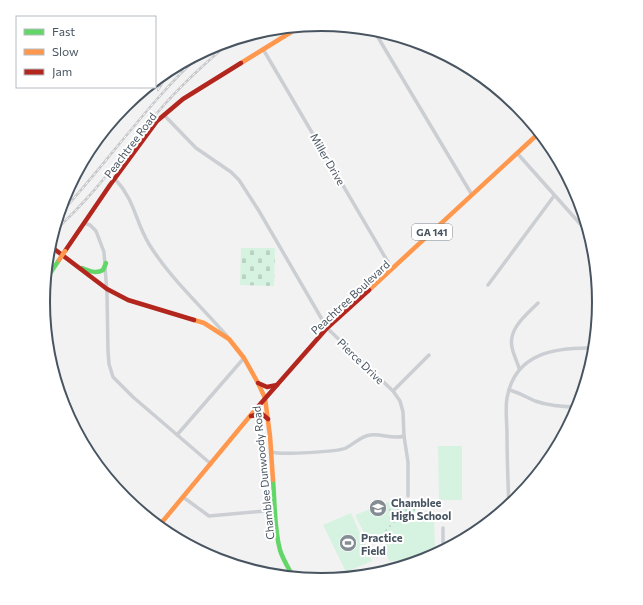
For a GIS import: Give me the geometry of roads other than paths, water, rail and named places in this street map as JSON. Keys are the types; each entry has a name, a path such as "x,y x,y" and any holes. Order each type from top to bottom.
{"main road":[{"name":"Peachtree Road","path":"52,271 157,121 183,99 291,33"},
{"name":"Peachtree Boulevard","path":"162,522 265,398 327,328 536,136"},
{"name":"Chamblee Dunwoody Road","path":"55,250 107,289 128,300 204,323 229,339 244,358 265,398 272,455 274,510 280,550 290,572"},
{"path":"76,266 94,273 98,273 103,270 106,263"},
{"path":"258,383 268,387 277,385"},
{"path":"249,418 253,415 262,414 268,419"}],"street":[{"path":"377,37 472,195"},
{"name":"Miller Drive","path":"263,49 392,269"},
{"name":"Pierce Drive","path":"164,115 196,148 231,172 239,180 259,211 327,328 393,391 400,400 408,462 408,496"},
{"path":"517,153 582,227"},
{"path":"115,179 129,197 148,243 157,256 229,339"},
{"path":"488,284 554,196"},
{"path":"84,223 94,228 103,246 106,263 108,364 112,377 176,435 211,464"},
{"path":"520,368 511,347 511,337 514,329 538,303"},
{"path":"509,499 508,390 520,368 542,354 554,350 589,348"},
{"path":"393,391 429,355"},
{"path":"176,435 244,358"},
{"path":"508,390 514,391 537,402 553,406 572,407"},
{"path":"272,455 340,450 369,435 380,435 393,438 404,436"},
{"path":"183,497 209,516 274,510"},
{"path":"443,528 443,545"}],"railway":[{"path":"61,225 95,190 175,93 219,52"},
{"path":"69,203 147,111 189,66"},
{"path":"158,90 162,83"}],"place":[{"name":"Chamblee High School","path":"378,508"},
{"name":"Practice Field","path":"348,543"}]}
